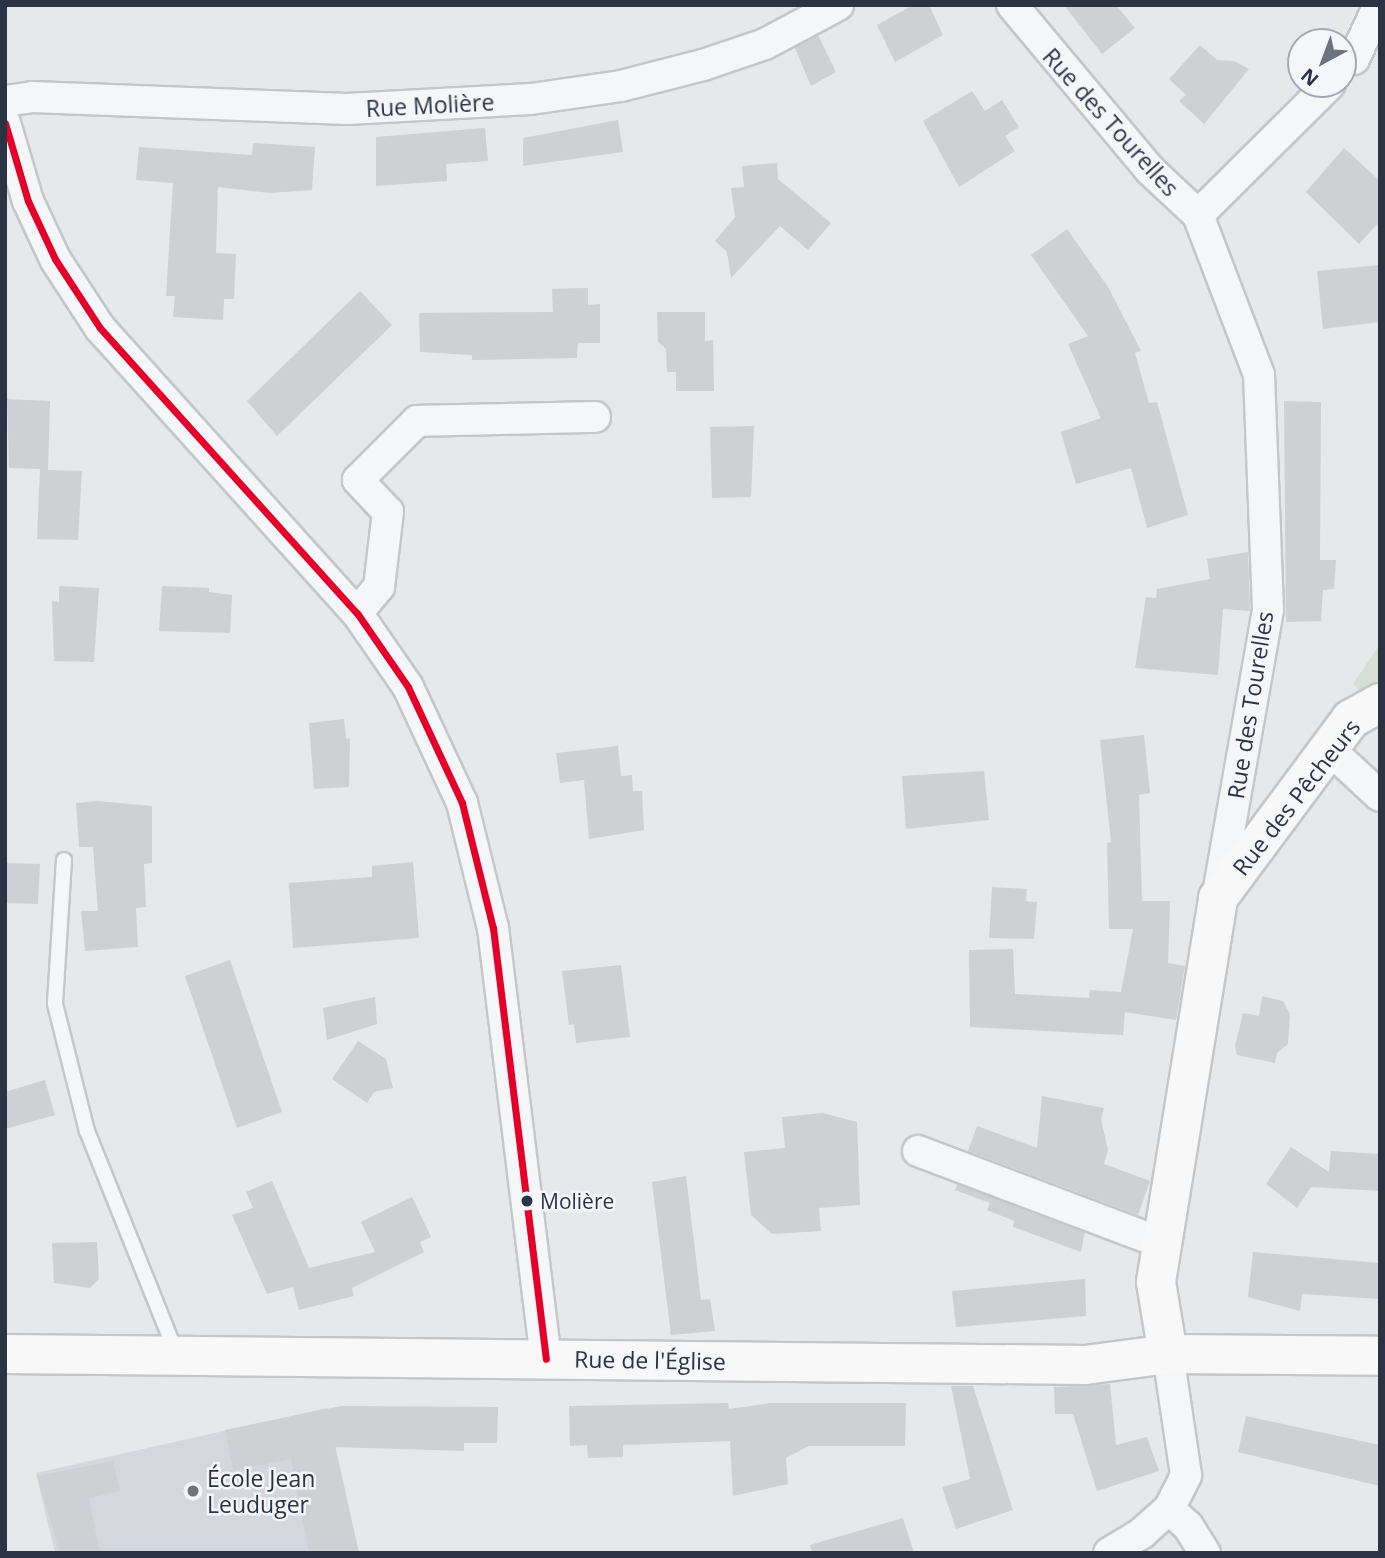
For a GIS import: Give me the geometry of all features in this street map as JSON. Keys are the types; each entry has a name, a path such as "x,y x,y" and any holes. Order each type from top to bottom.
{"street":[{"name":"Rue Molière","path":"5,101 32,97 347,109 531,99 621,86 703,65 765,44 838,5"},
{"name":"Rue des Tourelles","path":"1012,5 1150,170 1198,215 1259,375 1268,610 1156,1282 1168,1354"},
{"path":"1357,49 1379,5"},
{"path":"1357,57 1380,33"},
{"path":"1198,215 1316,98"},
{"path":"5,123 28,201 55,259 100,328 357,612 408,687 462,803 493,928 546,1359"},
{"path":"357,612 379,587 388,512 358,480 416,421 595,417"},
{"name":"Rue des Pêcheurs","path":"1218,898 1351,719 1380,703"},
{"path":"1329,749 1380,796"},
{"path":"918,1151 1162,1243"},
{"name":"Rue de l'Église","path":"5,1354 1086,1365 1168,1354 1380,1356"},
{"path":"1109,1553 1142,1533 1169,1509 1186,1475 1168,1354"},
{"path":"1169,1509 1188,1526 1205,1553"}],"lane":[{"path":"64,860 55,1004 87,1131 177,1356"}],"shaded area":[{"path":"1380,644 1380,714 1353,684"},
{"name":"École Jean Leuduger","path":"327,1408 359,1553 55,1553 36,1473"}],"building":[{"path":"913,5 929,5 943,35 895,62 877,25"},
{"path":"1064,5 1116,5 1135,28 1102,54"},
{"path":"818,35 836,72 811,86 795,48"},
{"path":"1200,45 1217,60 1234,61 1249,69 1204,124 1179,101 1186,95 1169,79"},
{"path":"972,91 985,111 1002,100 1019,127 1005,136 1015,151 959,187 923,121"},
{"path":"618,120 623,152 523,166 523,138"},
{"path":"485,128 488,161 446,164 447,181 376,186 376,137"},
{"path":"253,143 315,147 312,190 270,193 218,187 216,253 236,254 234,299 224,299 223,320 173,317 175,296 166,296 173,183 136,180 139,147 252,155"},
{"path":"1344,148 1380,181 1380,221 1359,244 1306,192"},
{"path":"777,163 778,179 831,223 808,250 780,226 731,278 727,252 715,241 735,217 731,188 744,187 742,166"},
{"path":"1067,229 1108,287 1141,351 1135,353 1149,403 1157,402 1188,515 1147,528 1131,468 1076,484 1061,432 1101,418 1068,344 1088,336 1031,255"},
{"path":"1380,265 1380,322 1323,329 1317,271"},
{"path":"588,288 588,305 600,304 600,343 578,343 577,358 472,360 472,355 420,352 419,313 553,312 552,289"},
{"path":"360,291 392,325 277,436 247,401"},
{"path":"657,312 705,312 705,341 713,340 714,391 676,391 676,372 667,372 666,349 658,342"},
{"path":"7,399 50,401 48,470 82,471 78,540 37,539 40,469 9,468"},
{"path":"1284,401 1321,402 1320,560 1336,560 1334,589 1323,590 1321,621 1286,622"},
{"path":"754,426 751,497 712,498 710,427"},
{"path":"1248,552 1250,611 1223,609 1218,675 1135,668 1146,597 1156,598 1157,589 1210,579 1207,559"},
{"path":"59,586 99,588 94,662 54,661 52,601 59,602"},
{"path":"162,586 209,588 209,592 232,595 230,633 159,631"},
{"path":"344,719 346,739 350,738 349,787 314,789 309,723"},
{"path":"1144,735 1150,793 1139,795 1142,901 1170,901 1168,963 1185,966 1176,1020 1125,1012 1123,1035 970,1027 969,950 1013,949 1015,994 1089,998 1090,990 1121,992 1133,929 1109,929 1107,843 1111,842 1100,740"},
{"path":"618,746 621,776 632,775 633,791 642,791 644,830 589,839 584,780 560,783 556,753"},
{"path":"984,771 989,820 906,829 902,776"},
{"path":"97,801 152,806 152,863 144,864 146,907 136,908 138,947 85,951 81,911 98,911 93,847 79,847 76,803"},
{"path":"413,862 419,938 293,948 289,883 372,877 372,866"},
{"path":"5,863 40,864 38,904 5,903"},
{"path":"992,887 1027,889 1026,901 1037,902 1034,939 989,938"},
{"path":"230,960 282,1112 237,1128 185,976"},
{"path":"621,965 630,1037 576,1043 574,1024 569,1025 562,971"},
{"path":"1262,996 1283,1001 1290,1014 1288,1044 1277,1053 1275,1063 1237,1055 1235,1046 1243,1013 1259,1016"},
{"path":"375,997 377,1024 327,1040 323,1008"},
{"path":"358,1041 386,1059 393,1088 374,1092 367,1103 332,1079"},
{"path":"45,1080 55,1115 5,1129 5,1092"},
{"path":"1042,1096 1104,1108 1101,1119 1108,1150 1104,1164 1150,1181 1138,1215 968,1151 977,1126 1037,1148"},
{"path":"823,1113 857,1122 860,1205 819,1208 821,1231 772,1234 751,1215 744,1152 785,1148 782,1117"},
{"path":"1291,1147 1329,1172 1331,1151 1380,1154 1380,1191 1311,1187 1297,1208 1266,1184"},
{"path":"686,1176 701,1300 710,1299 715,1331 671,1335 652,1182"},
{"path":"272,1181 309,1268 375,1252 361,1222 412,1197 431,1237 420,1242 424,1252 352,1288 354,1296 299,1310 293,1287 267,1294 232,1215 253,1208 246,1192"},
{"path":"957,1184 1085,1232 1081,1252 1013,1227 1014,1221 987,1210 990,1203 955,1190"},
{"path":"97,1242 99,1279 90,1288 54,1283 52,1243"},
{"path":"1253,1252 1380,1263 1380,1299 1302,1294 1300,1311 1248,1297"},
{"path":"1085,1279 1086,1316 956,1327 952,1291"},
{"path":"1110,1384 1116,1445 1147,1437 1159,1471 1097,1491 1073,1414 1055,1414 1054,1387"},
{"path":"951,1386 973,1386 1013,1510 956,1529 942,1487 970,1479"},
{"path":"728,1403 729,1409 771,1403 906,1403 905,1446 809,1446 786,1458 788,1484 733,1496 730,1441 623,1445 623,1457 588,1458 587,1445 570,1446 569,1406"},
{"path":"341,1406 498,1407 497,1443 464,1443 464,1451 335,1447 359,1553 309,1553 291,1459 233,1470 225,1430"},
{"path":"1246,1416 1380,1445 1380,1486 1238,1452"},
{"path":"113,1461 120,1491 89,1498 100,1553 60,1553 37,1476"},
{"path":"903,1518 914,1553 812,1553 810,1545"}],"transit line":[{"path":"5,123 28,201 55,259 100,328 357,613 408,687 462,803 493,928 546,1359"}],"place":[{"name":"Molière","path":"527,1201"},
{"name":"École Jean Leuduger","path":"193,1491"}]}
